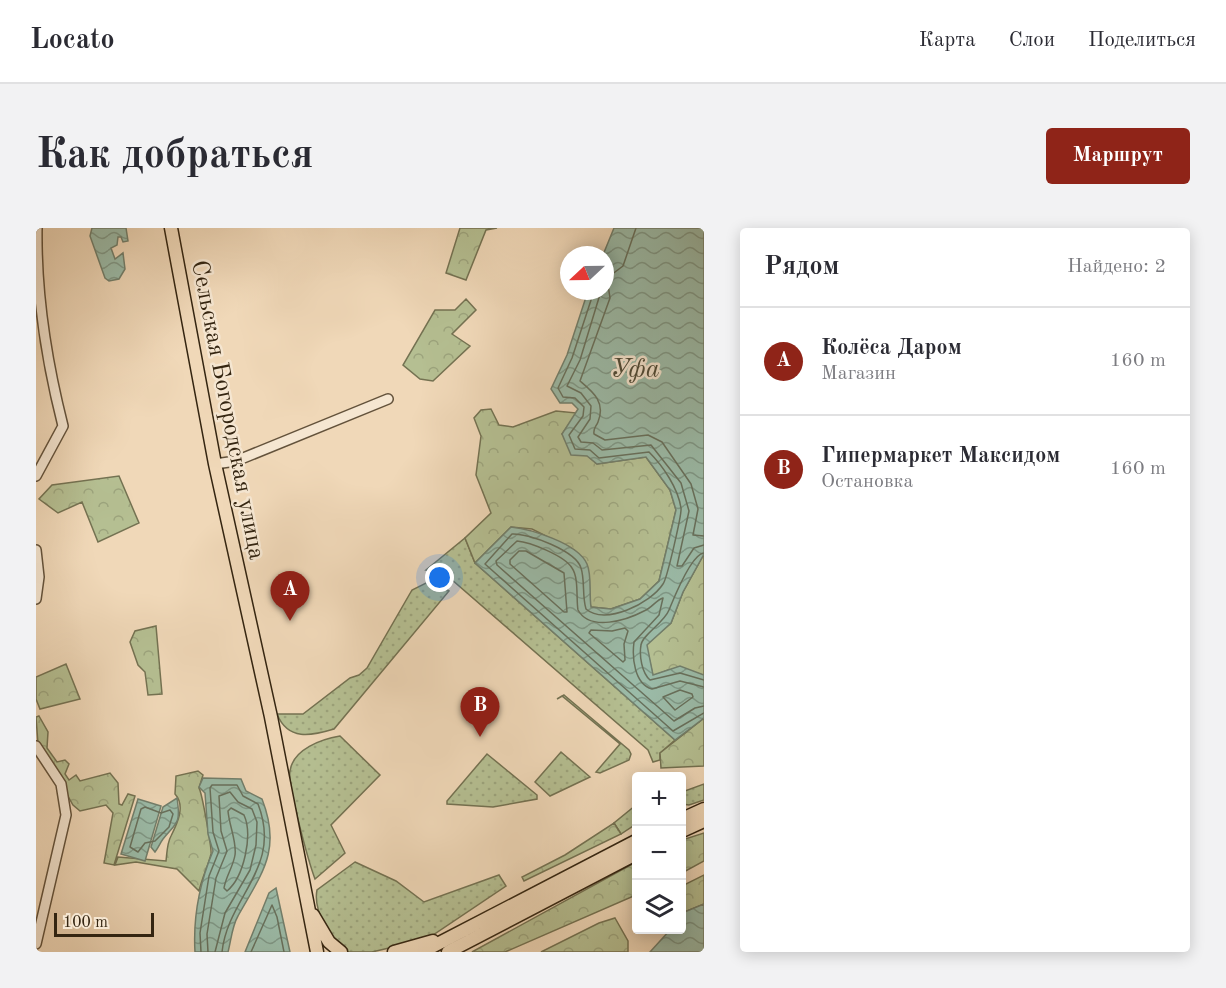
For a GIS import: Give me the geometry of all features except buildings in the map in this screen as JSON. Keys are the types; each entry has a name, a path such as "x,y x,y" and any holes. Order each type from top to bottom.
{"main road":[{"name":"Сельская Богородская улица","path":"171,228 215,464 270,710 317,952"},
{"path":"686,817 704,809"},
{"path":"686,829 704,821"},
{"path":"422,952 632,843"},
{"path":"448,952 632,856"},
{"path":"308,906 329,942 341,952"},
{"path":"394,952 454,934"}],"street":[{"path":"36,476 63,426 40,333 37,228"},
{"path":"215,464 236,461 388,399"},
{"path":"36,550 39,577 36,599"},
{"path":"36,746 61,784 66,815 36,944"}],"green space":[{"path":"460,228 497,228 486,230 466,280 446,273"},
{"path":"466,299 476,310 452,334 470,346 433,381 420,379 403,365 435,310 455,310"},
{"path":"491,409 499,425 513,427 556,411 577,413 562,434 597,464 646,457 670,490 676,510 659,581 640,599 611,609 591,607 574,550 532,529 511,527 475,563 465,538 491,513 476,475 481,436 474,418 481,410"},
{"path":"119,476 139,523 98,542 82,502 58,513 39,499 52,485"},
{"path":"465,538 475,563 675,740 660,753 660,760 653,762 648,750 444,573 426,570"},
{"path":"704,554 704,675 668,670 653,676 646,645 671,623 683,592"},
{"path":"432,580 449,591 334,729 301,734 287,729 277,714 303,714 350,678 359,675 367,668 412,590"},
{"path":"156,626 162,694 148,695 145,672 138,665 130,642 135,631"},
{"path":"66,664 80,699 40,709 36,699 36,677"},
{"path":"564,695 629,750 631,754 629,760 600,773 596,772 620,744 562,696"},
{"path":"39,716 48,732 47,748 57,762 65,760 69,764 65,774 69,780 76,775 80,781 110,773 118,783 119,804 122,805 128,794 135,796 114,865 104,863 113,813 106,805 80,811 73,805 38,744 36,717"},
{"path":"704,718 704,766 661,768 660,753"},
{"path":"340,736 380,775 331,825 345,853 315,879 295,807 290,771 292,763 309,746"},
{"path":"561,752 590,777 550,796 535,782"},
{"path":"487,754 537,795 537,799 493,807 447,804 447,801"},
{"path":"198,771 203,775 199,788 211,854 199,891 177,869 136,862 115,865 118,857 166,861 169,842 178,821 180,809 175,794 176,776"},
{"path":"704,784 704,800 686,805 686,791"},
{"path":"632,808 632,827 621,834 614,823"},
{"path":"614,823 621,834 524,881 522,877 565,855"},
{"path":"704,833 704,861 686,871 686,839"},
{"path":"355,862 396,881 424,902 499,875 506,886 427,939 372,952 348,952 341,948 324,925 316,898 317,890"},
{"path":"632,864 632,897 505,952 472,952"},
{"path":"704,875 704,904 686,911 686,884"},
{"path":"615,918 628,941 628,952 541,952 599,923"}],"water":[{"path":"92,228 126,228 128,241 123,242 121,237 118,237 117,245 111,248 115,259 123,253 125,269 119,279 109,281 105,278 90,236"},
{"name":"Уфа","path":"614,228 704,228 704,554 683,592 671,623 647,645 653,675 680,666 704,675 704,718 675,740 475,563 511,527 553,538 582,556 589,574 591,607 611,609 640,599 659,581 676,510 670,490 646,457 597,464 587,456 571,455 562,434 578,409 572,403 560,403 551,389 567,355 585,300 614,300 614,246 607,246"},
{"path":"203,778 241,779 246,791 262,799 268,817 270,847 255,887 236,920 228,952 195,952 198,900 213,851 208,834 205,793 199,787"},
{"path":"177,798 177,822 155,852 151,847 163,807"},
{"path":"138,799 161,806 145,861 121,854"},
{"path":"276,888 290,952 245,952 269,893"},
{"path":"704,904 704,952 650,952 666,934 686,934 686,911"}],"place":[{"name":"Колёса Даром","path":"290,621"},
{"name":"Гипермаркет Максидом","path":"480,737"}]}
